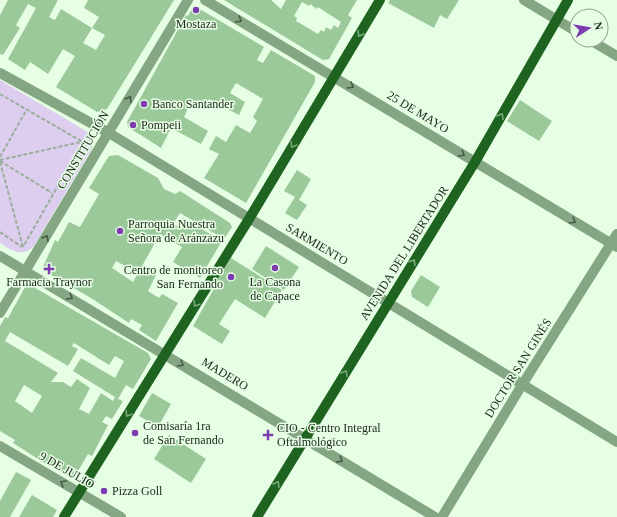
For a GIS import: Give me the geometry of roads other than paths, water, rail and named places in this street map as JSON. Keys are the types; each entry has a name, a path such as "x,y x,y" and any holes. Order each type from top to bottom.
{"main road":[{"path":"64,517 249,218 380,0"},
{"name":"AVENIDA DEL LIBERTADOR","path":"257,517 475,162 568,0"}],"street":[{"name":"CONSTITUCIÓN","path":"0,313 188,0"},
{"name":"25 DE MAYO","path":"205,0 335,76 614,245"},
{"path":"524,0 569,27"},
{"path":"604,48 617,56"},
{"name":"SARMIENTO","path":"0,73 109,133 617,442"},
{"name":"DOCTOR SAN GINÉS","path":"442,517 522,385 614,245 617,234"},
{"name":"MADERO","path":"0,256 435,517"},
{"name":"9 DE JULIO","path":"0,446 121,517"}],"place":[{"name":"Mostaza","path":"196,10"},
{"name":"Banco Santander","path":"144,104"},
{"name":"Pompeii","path":"133,125"},
{"name":"Parroquia Nuestra Señora de Aránzazu","path":"120,231"},
{"name":"La Casona de Capace","path":"275,268"},
{"name":"Farmacia Traynor","path":"49,269"},
{"name":"Centro de monitoreo San Fernando","path":"231,277"},
{"name":"Comisaría 1ra de San Fernando","path":"135,433"},
{"name":"CIO - Centro Integral Oftalmológico","path":"268,435"},
{"name":"Pizza Goll","path":"104,491"}]}
